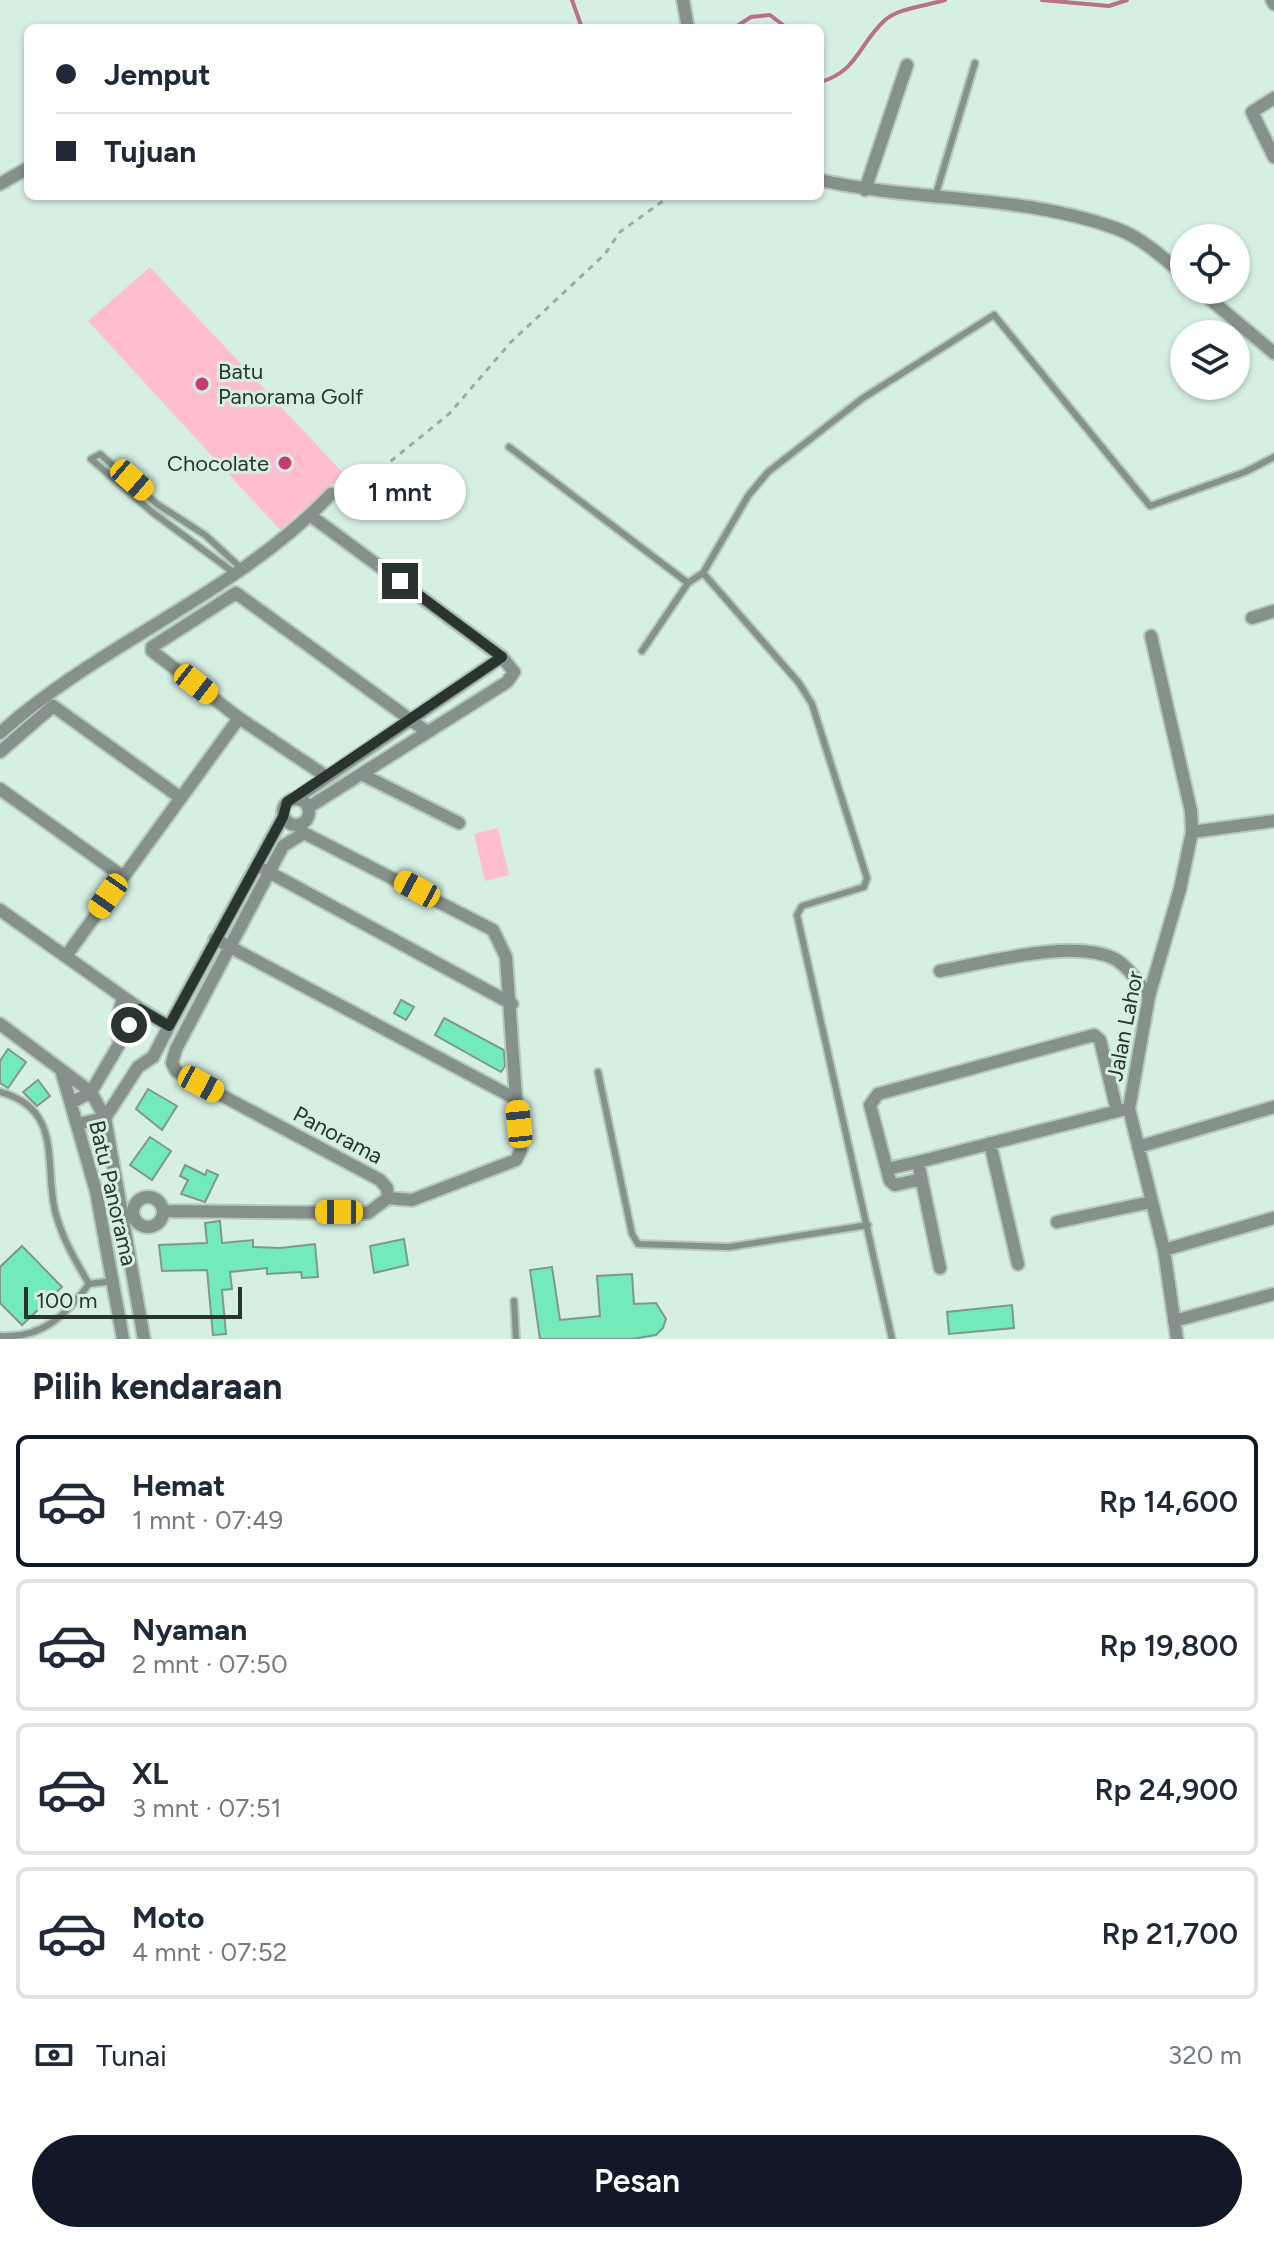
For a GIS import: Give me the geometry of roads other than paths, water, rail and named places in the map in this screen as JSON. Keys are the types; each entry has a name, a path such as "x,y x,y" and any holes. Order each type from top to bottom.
{"street":[{"path":"683,0 687,24"},
{"path":"865,190 907,65"},
{"path":"1274,98 1252,112 1269,138 1274,157"},
{"path":"0,184 24,170"},
{"path":"824,181 865,190 1015,206 1116,228 1170,264"},
{"path":"1216,304 1274,353"},
{"path":"0,733 49,691 237,570 335,500"},
{"path":"176,1071 172,1063 176,1049 283,846 305,828 309,807 507,682 514,668 311,516"},
{"path":"327,777 239,718 152,649 234,593 426,731"},
{"path":"1252,618 1274,611"},
{"name":"Jalan Lahor","path":"1151,636 1192,832 1123,1110 1138,1147 1164,1250 1177,1339"},
{"path":"78,1124 105,1118 138,1067 153,1057 283,817 287,802 502,657"},
{"path":"0,752 53,706 181,798"},
{"path":"66,956 239,718"},
{"path":"361,774 459,823"},
{"path":"0,789 122,876"},
{"path":"295,799 309,807"},
{"path":"283,817 289,824 305,828 489,926 506,957 521,1150 516,1160 412,1200 388,1198"},
{"path":"1192,832 1274,821"},
{"path":"256,866 512,1004"},
{"path":"0,910 123,998 169,1026"},
{"path":"215,939 516,1099"},
{"path":"940,971 1064,951 1092,953 1115,960 1132,973 1149,996"},
{"path":"119,1041 117,1019 123,998"},
{"path":"71,1103 91,1092 140,1009"},
{"path":"0,1024 91,1092 105,1118 122,1206 132,1225"},
{"path":"887,1169 1123,1110 1099,1038 1090,1036 874,1097 870,1105 887,1169 895,1185 921,1179"},
{"name":"Panorama","path":"153,1057 380,1180 387,1188 388,1198 368,1213 163,1211"},
{"name":"Batu Panorama","path":"62,1073 100,1210 123,1339"},
{"path":"1138,1147 1274,1107"},
{"path":"990,1143 1018,1264"},
{"path":"918,1162 940,1268"},
{"name":"Panorama","path":"136,1202 153,1198 163,1211"},
{"path":"100,1210 136,1202"},
{"path":"132,1225 136,1202"},
{"path":"1057,1222 1151,1202"},
{"name":"Panorama","path":"132,1225 155,1226 163,1211"},
{"path":"1164,1250 1274,1218"},
{"path":"103,1230 132,1225"},
{"name":"Batu Panorama","path":"132,1225 130,1246 144,1339"},
{"path":"1174,1321 1274,1294"}],"lane":[{"path":"935,197 975,63"},
{"path":"642,651 688,583 703,573 748,496 768,472 863,398 994,315 1150,506 1245,472 1274,457"},
{"path":"509,447 688,583"},
{"path":"100,454 157,504 205,535 237,570 152,512 91,459 100,454"},
{"path":"703,573 799,683 812,704 867,878 864,887 802,906 797,915 892,1339"},
{"path":"598,1072 632,1234 638,1244 729,1247 868,1225"},
{"path":"0,1092 16,1097 48,1133 56,1213 63,1240 89,1284"},
{"path":"0,1336 15,1337 49,1330 89,1284 113,1281"},
{"path":"514,1301 516,1339"}],"waterway":[{"path":"572,0 581,24"},
{"path":"824,80 850,64 890,17 904,10 945,0"},
{"path":"1042,0 1109,6 1127,0"},
{"path":"740,24 751,17 770,15 782,24"}],"place":[{"name":"Batu Panorama Golf","path":"202,384"},
{"name":"Chocolate","path":"285,463"}]}
